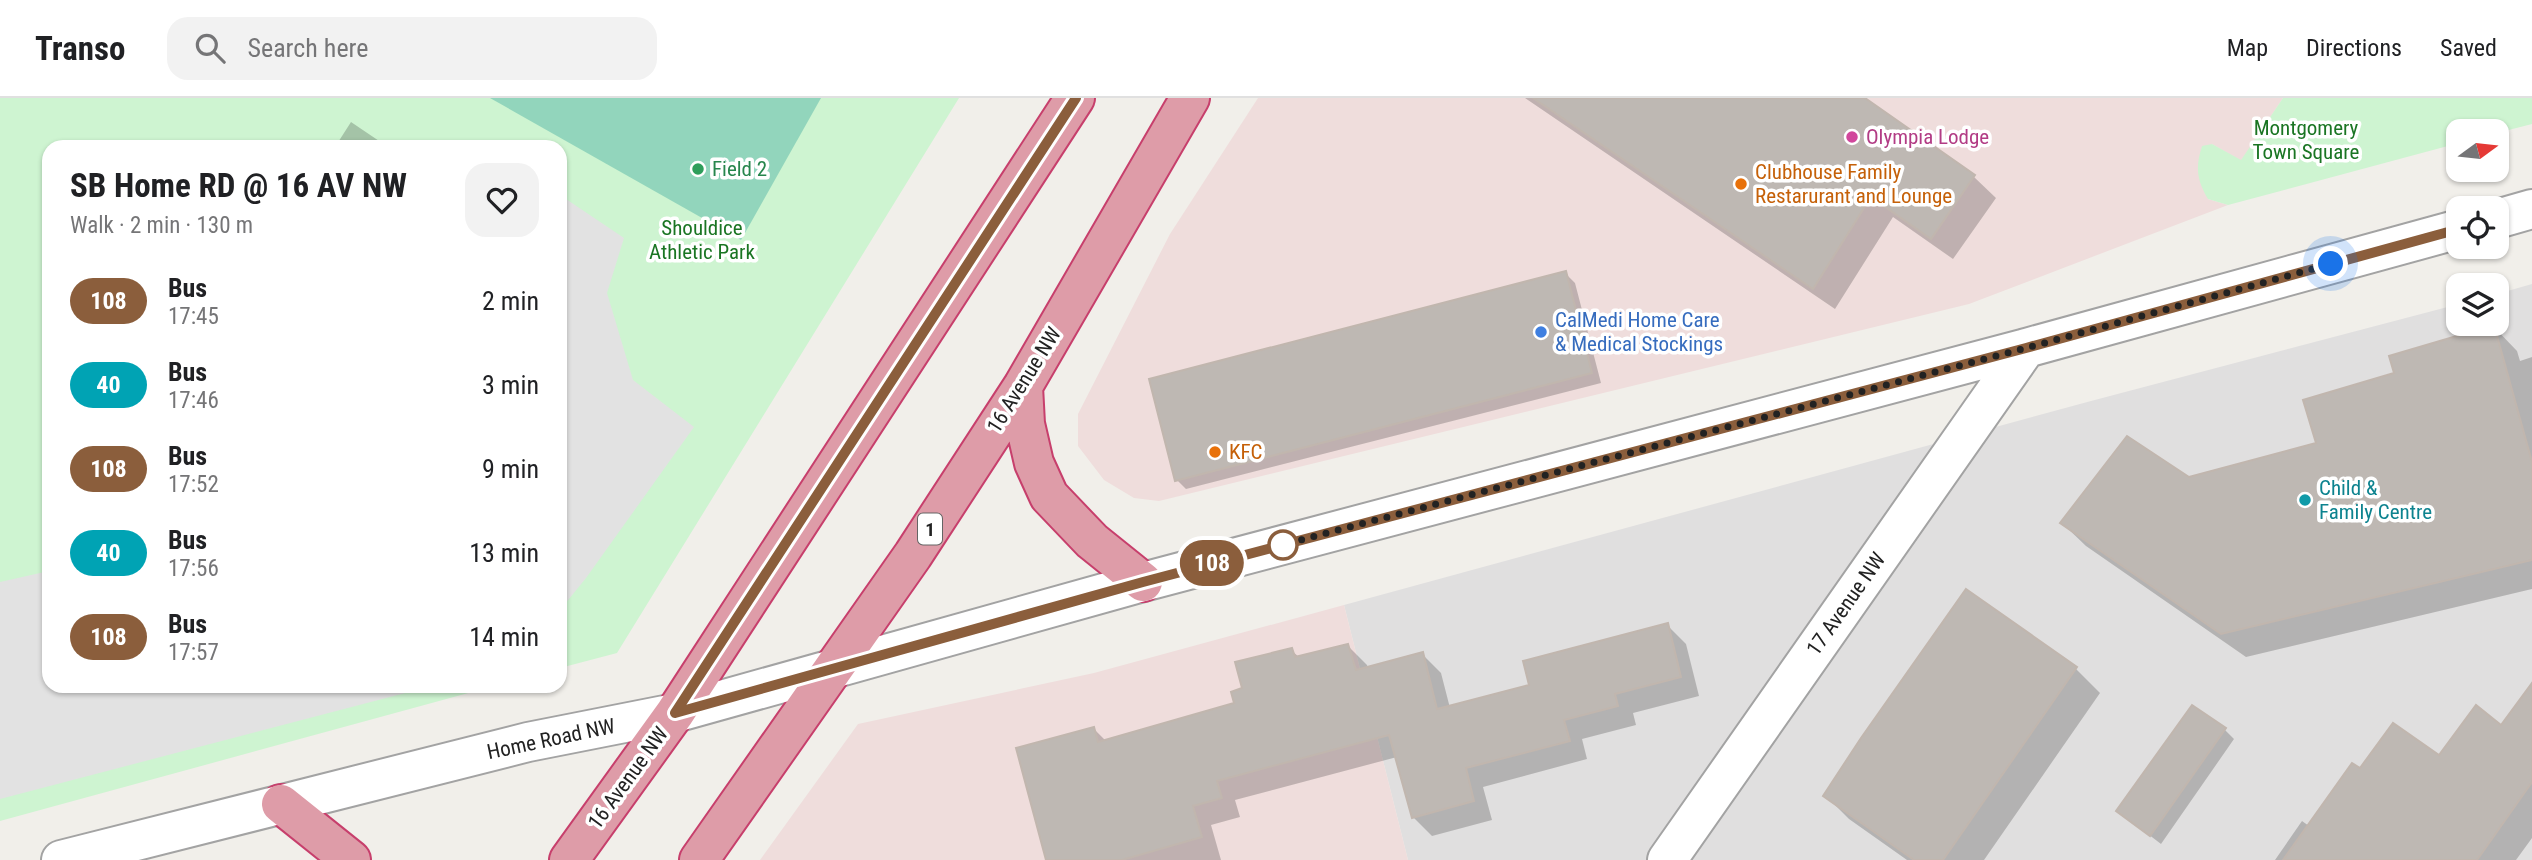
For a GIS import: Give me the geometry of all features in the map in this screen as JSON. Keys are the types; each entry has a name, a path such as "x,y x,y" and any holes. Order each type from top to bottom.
{"highway":[{"name":"16 Avenue NW","path":"569,860 675,713 1076,98"},
{"name":"16 Avenue NW","path":"699,860 912,555 1023,386 1190,98"},
{"path":"1023,386 1026,424 1034,463 1049,496 1092,541 1143,582"},
{"path":"281,804 351,860"}],"street":[{"path":"2509,216 2532,209"},
{"name":"Home Road NW","path":"61,860 528,742 675,713 1143,582 2026,348 2446,233"},
{"name":"17 Avenue NW","path":"1667,860 2026,348"}],"shaded area":[{"path":"1258,98 2283,98 2241,161 2212,144 2208,199 2228,205 1969,304 1159,501 1134,498 1104,480 1078,446 1078,414 1170,234"},
{"path":"567,200 624,238 607,293 633,380 694,427 567,601"},
{"path":"2532,284 2532,860 1408,860 1344,605 2091,401 2446,307 2446,336 2509,336 2509,291"},
{"path":"42,573 42,693 405,693 0,799 0,582"},
{"path":"1344,605 1408,860 760,860 858,724 1094,673"}],"green space":[{"name":"Shouldice Athletic Park","path":"0,98 959,98 617,653 567,666 567,140 42,140 42,693 468,693 0,821"},
{"name":"Field 2","path":"490,98 821,98 741,240"},
{"name":"Montgomery Town Square","path":"2283,98 2532,98 2532,124 2510,130 2510,119 2446,119 2446,146 2228,205 2208,199 2198,174 2202,146 2212,144 2241,160"}],"building":[{"path":"1533,98 1865,98 1975,175 1931,239 1871,197 1813,289"},
{"path":"1566,271 1592,373 1175,481 1149,379"},
{"name":"Child & Family Centre","path":"2457,336 2497,336 2532,462 2532,560 2221,634 2060,523 2127,436 2189,477 2316,443 2303,400 2394,373 2389,356"},
{"path":"1966,589 2077,667 1943,860 1914,860 1823,796"},
{"path":"1668,623 1681,677 1615,694 1618,706 1564,720 1570,741 1466,768 1474,801 1412,818 1389,735 1217,781 1222,798 1193,806 1202,837 1122,860 1046,860 1016,748 1094,727 1098,742 1234,703 1231,692 1242,688 1235,662 1292,648 1295,657 1348,644 1356,670 1423,652 1437,709 1529,685 1523,661"},
{"path":"2532,683 2532,782 2477,860 2283,860 2352,763 2360,768 2393,723 2439,755 2476,705 2501,725"},
{"path":"2192,705 2226,728 2150,836 2116,811"}],"bus line":[{"name":"108","path":"1076,98 675,713 1143,582 2026,348 2446,233"}],"place":[{"name":"Olympia Lodge","path":"1852,137"},
{"name":"Field 2","path":"698,169"},
{"name":"Clubhouse Family Restarurant and Lounge","path":"1741,184"},
{"name":"CalMedi Home Care & Medical Stockings","path":"1541,332"},
{"name":"KFC","path":"1215,452"},
{"name":"Child & Family Centre","path":"2305,500"}],"route":[{"path":"1283,545 1274,547 2026,348 2331,264"}]}
